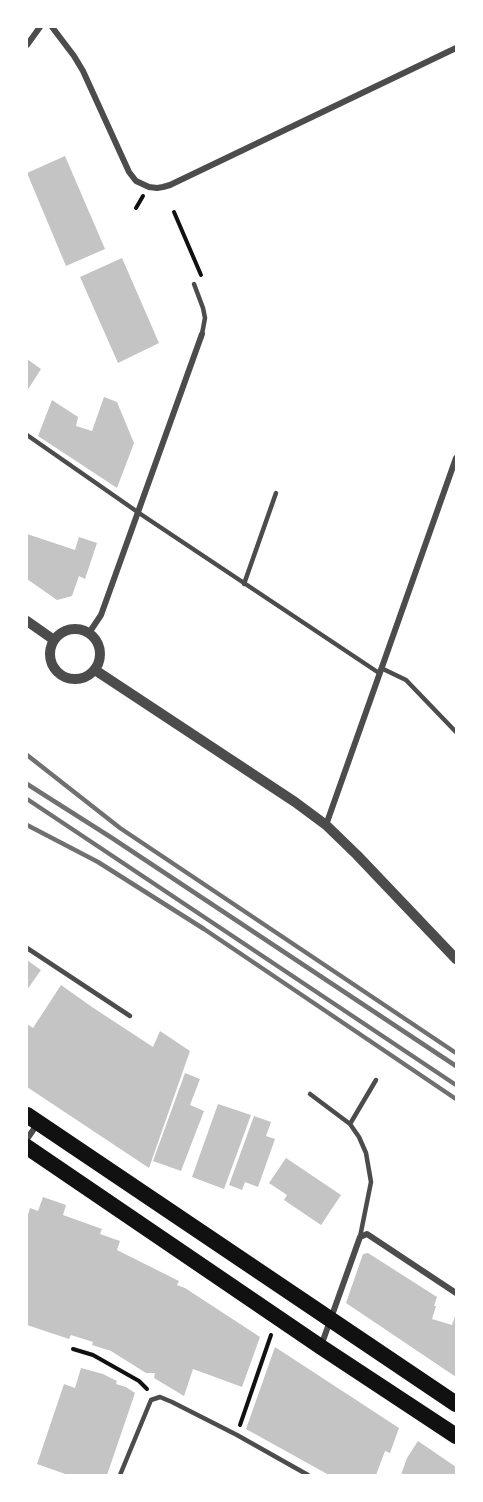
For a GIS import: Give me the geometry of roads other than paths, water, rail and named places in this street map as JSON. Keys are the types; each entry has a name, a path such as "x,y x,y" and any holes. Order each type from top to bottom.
{"highway":[{"path":"32,1118 456,1404"},
{"path":"27,1147 321,1347 455,1434"}],"street":[{"path":"27,45 40,27"},
{"path":"52,27 84,71 129,172 136,181 149,187 170,185 456,48"},
{"path":"90,633 101,615 139,513 201,334"},
{"path":"326,825 456,458"},
{"path":"27,621 54,640"},
{"path":"75,628 90,633 99,646 100,654 95,670 80,679 72,679 57,671 50,656 54,640 59,634 75,628"},
{"path":"95,670 295,802 326,825 456,959"},
{"path":"27,1139 32,1118"},
{"path":"321,1347 360,1237 367,1234 456,1293"}],"lane":[{"path":"194,284 205,318 201,334"},
{"path":"27,435 244,584 380,670 406,680 456,732"},
{"path":"244,584 276,493"},
{"path":"27,948 130,1016"},
{"path":"350,1124 376,1080"},
{"path":"310,1094 350,1124 359,1137 366,1154 371,1182 360,1237"},
{"path":"120,1475 151,1400 160,1397 237,1435 308,1475"}],"railway":[{"path":"27,755 120,828 456,1053"},
{"path":"27,784 456,1066"},
{"path":"27,799 456,1085"},
{"path":"27,825 98,862 204,929 456,1099"}]}
